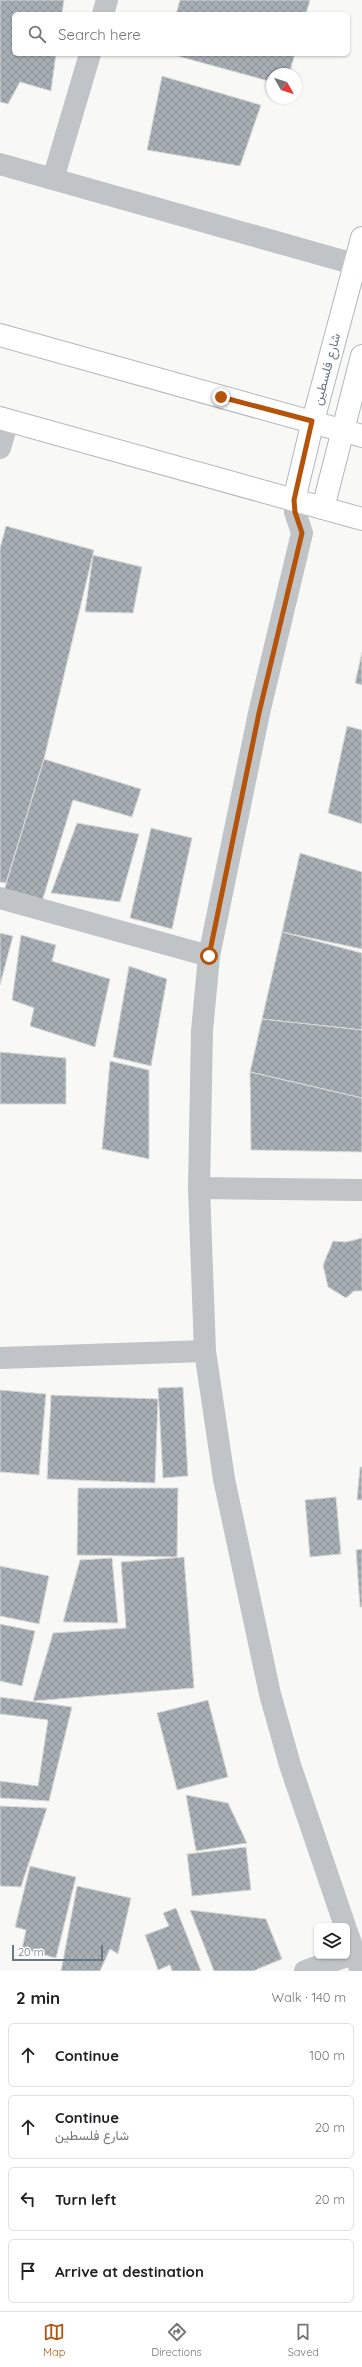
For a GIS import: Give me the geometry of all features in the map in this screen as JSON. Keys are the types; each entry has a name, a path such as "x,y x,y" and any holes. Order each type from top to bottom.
{"main road":[{"name":"شارع فلسطين","path":"294,500 312,421 362,238"},
{"path":"0,335 352,433"},
{"path":"323,508 352,433 362,356"},
{"path":"4,420 362,519"}],"street":[{"path":"104,12 107,0"},
{"path":"53,179 89,56"},
{"path":"0,164 354,264"},
{"path":"0,448 4,420"},
{"path":"294,500 295,512 302,533"},
{"path":"323,508 302,533 259,713 209,956 201,1039 199,1188 206,1351 224,1479 270,1694 290,1765 344,1923"},
{"path":"0,898 209,956"},
{"path":"199,1188 362,1190"},
{"path":"0,1358 206,1351"},
{"path":"305,1971 352,1959 350,1948"}],"building":[{"path":"0,0 64,0 62,12 12,12 12,56 56,56 51,91 20,82 8,104 0,102"},
{"path":"180,0 310,0 307,12 177,12"},
{"path":"177,56 294,56 291,68 266,68 266,80"},
{"path":"162,76 261,105 240,166 147,150"},
{"path":"6,526 94,550 44,759 6,883 0,882 0,548"},
{"path":"93,555 142,567 133,613 85,612"},
{"path":"362,652 362,685 355,683"},
{"path":"347,726 362,730 362,824 328,813"},
{"path":"44,759 141,789 132,817 73,800 41,905 3,894"},
{"path":"77,823 139,834 120,902 51,893"},
{"path":"151,828 192,838 172,929 130,918"},
{"path":"300,853 362,872 362,949 282,932"},
{"path":"282,932 362,953 362,1030 262,1019"},
{"path":"0,933 13,936 0,985"},
{"path":"21,935 56,945 52,961 110,979 95,1047 30,1026 34,1008 12,1000"},
{"path":"129,966 167,979 151,1066 113,1057"},
{"path":"262,1019 362,1030 362,1098 250,1072"},
{"path":"0,1052 66,1058 66,1104 0,1104"},
{"path":"110,1061 149,1070 149,1159 102,1149"},
{"path":"250,1072 362,1098 362,1152 251,1150"},
{"path":"362,1238 362,1291 354,1291 346,1298 328,1287 323,1265 333,1241 346,1242"},
{"path":"183,1387 188,1476 163,1478 158,1388"},
{"path":"0,1390 46,1394 39,1475 0,1472"},
{"path":"51,1395 158,1399 155,1483 47,1479"},
{"path":"360,1467 362,1467 362,1500 357,1500"},
{"path":"78,1488 178,1488 177,1557 77,1555"},
{"path":"336,1497 341,1554 310,1557 305,1500"},
{"path":"362,1549 362,1607 360,1607 356,1550"},
{"path":"184,1557 194,1688 33,1701 53,1633 126,1628 121,1562"},
{"path":"112,1558 118,1623 63,1622 80,1560"},
{"path":"0,1566 49,1576 39,1624 0,1616"},
{"path":"0,1624 35,1631 22,1686 0,1681"},
{"path":"0,1697 72,1707 49,1801 0,1798 0,1781 38,1786 48,1720 0,1714"},
{"path":"208,1700 228,1777 177,1790 157,1713"},
{"path":"186,1795 228,1803 247,1843 196,1851"},
{"path":"0,1806 47,1808 21,1887 0,1886"},
{"path":"246,1847 251,1890 192,1896 187,1854"},
{"path":"30,1866 76,1877 56,1958 22,1949 26,1930 15,1927"},
{"path":"77,1886 131,1898 118,1954 110,1949 100,1971 61,1971"},
{"path":"176,1908 201,1971 172,1971 170,1965 158,1970 145,1935 169,1926 163,1913"},
{"path":"190,1910 266,1919 282,1959 253,1971 214,1971"}],"route":[{"path":"209,956 259,713 302,533 295,512 294,500 312,421 221,397"}]}
